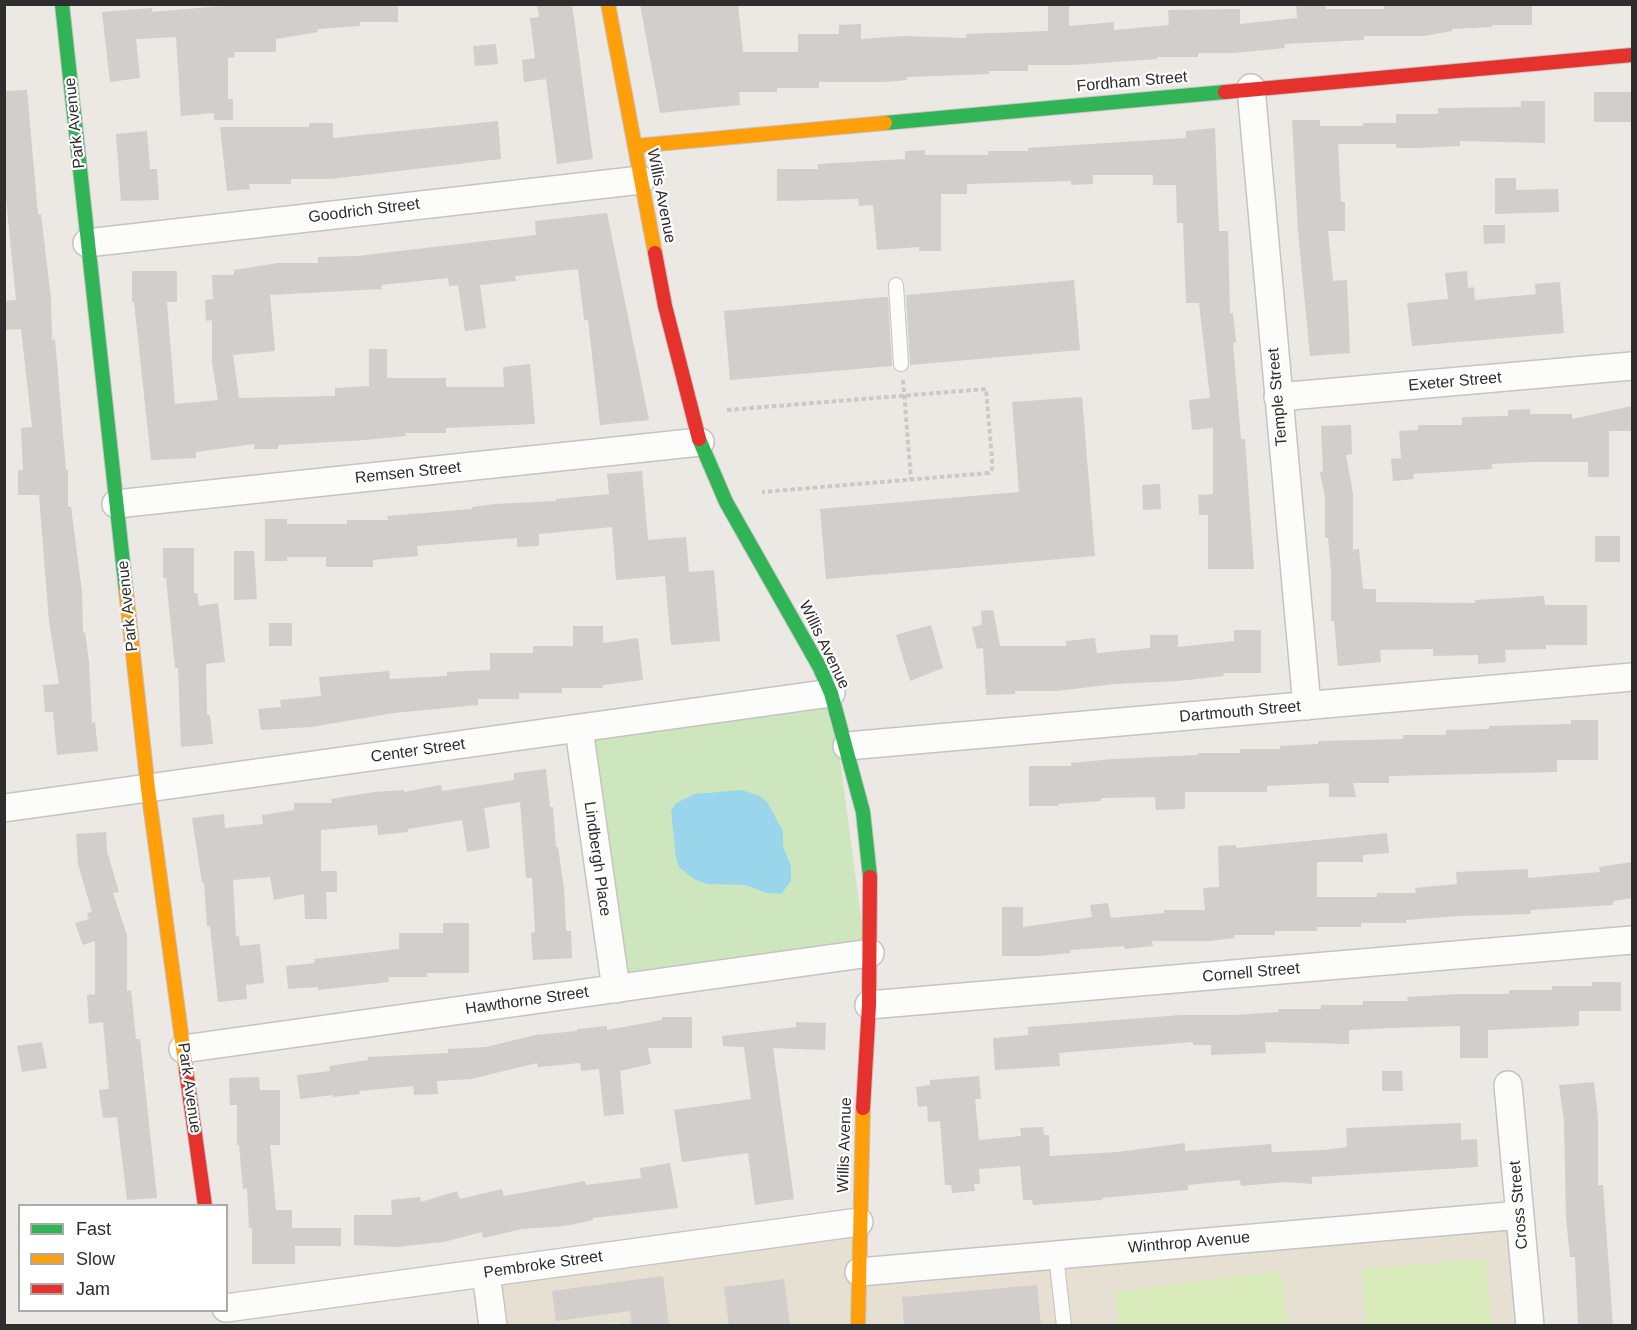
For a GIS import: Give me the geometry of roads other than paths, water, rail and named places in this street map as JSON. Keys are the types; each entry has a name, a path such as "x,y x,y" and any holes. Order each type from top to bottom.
{"street":[{"name":"Park Avenue","path":"62,4 148,789 205,1204"},
{"name":"Willis Avenue","path":"608,4 668,319 700,442 726,502 802,632 831,693 847,746 868,844 871,881 869,1005 859,1222 858,1326"},
{"name":"Fordham Street","path":"634,146 1632,55"},
{"name":"Temple Street","path":"1251,88 1307,706"},
{"name":"Goodrich Street","path":"87,243 641,180"},
{"name":"Exeter Street","path":"1278,397 1632,366"},
{"name":"Remsen Street","path":"116,504 700,442"},
{"name":"Dartmouth Street","path":"847,746 1632,677"},
{"name":"Center Street","path":"4,808 831,693"},
{"name":"Lindbergh Place","path":"579,729 616,988"},
{"name":"Cornell Street","path":"869,1005 1632,940"},
{"name":"Hawthorne Street","path":"183,1049 870,953"},
{"name":"Cross Street","path":"1508,1085 1530,1326"},
{"name":"Winthrop Avenue","path":"859,1272 1520,1215"},
{"name":"Pembroke Street","path":"228,1308 859,1222"},
{"path":"486,1273 493,1326"}],"lane":[{"path":"896,285 901,364"},
{"path":"1056,1255 1064,1326"}],"water":[{"path":"742,790 760,796 767,802 783,831 783,846 791,866 791,881 781,894 767,893 745,885 707,884 694,879 679,867 671,811 676,803 695,794"}]}
